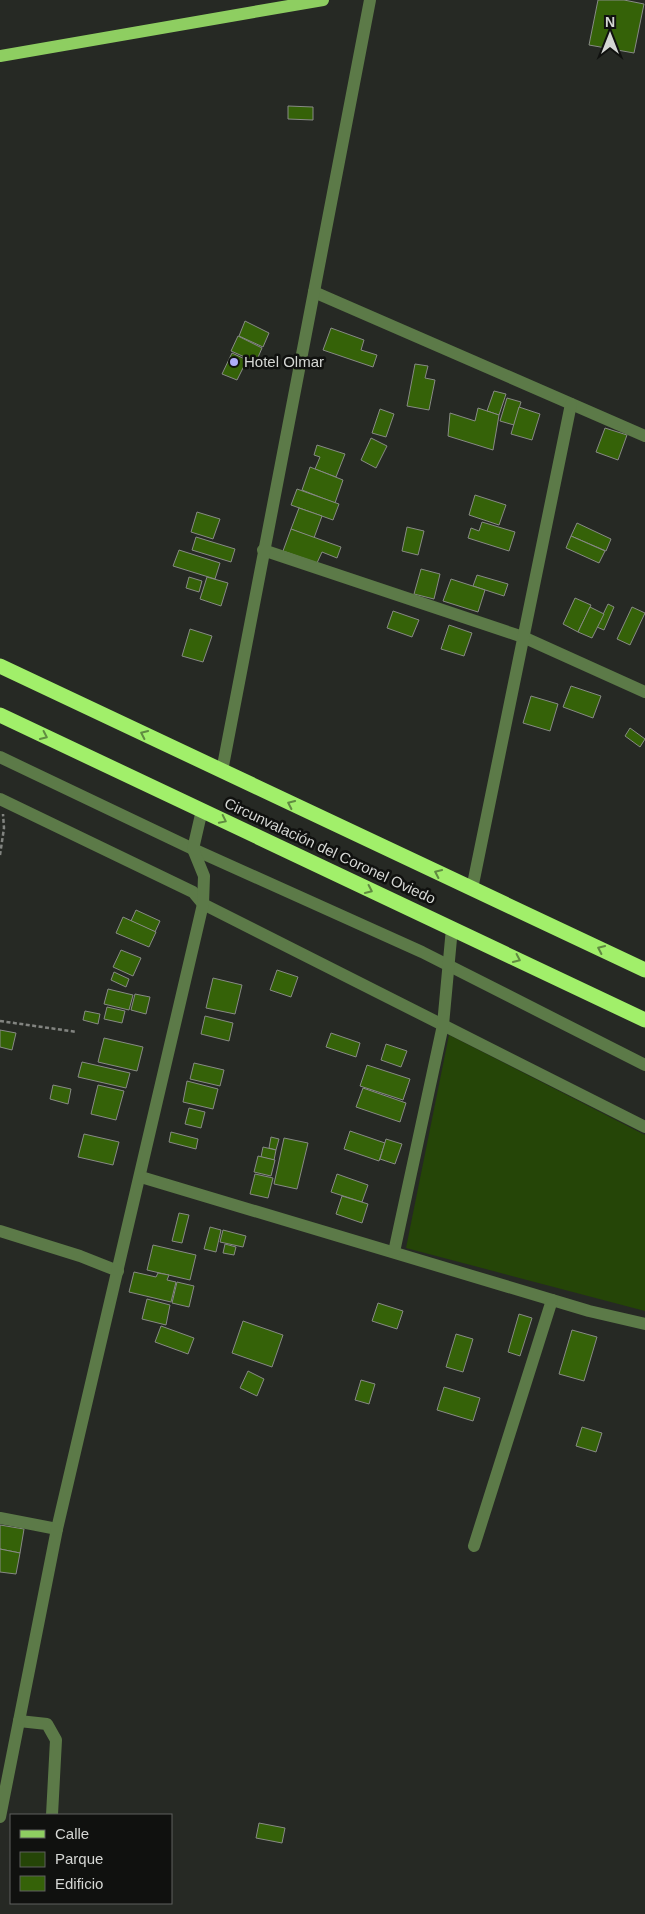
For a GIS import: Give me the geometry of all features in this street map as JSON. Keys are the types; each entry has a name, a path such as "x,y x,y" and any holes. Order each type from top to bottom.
{"highway":[{"name":"Circunvalación del Coronel Oviedo","path":"0,666 645,970"},
{"name":"Circunvalación del Coronel Oviedo","path":"0,715 645,1020"}],"main road":[{"path":"0,56 323,0"}],"street":[{"path":"222,771 370,0"},
{"path":"314,292 645,436"},
{"path":"472,889 571,404"},
{"path":"263,550 523,637 645,692"},
{"path":"0,758 194,849 422,952 645,1065"},
{"path":"1,800 193,892 203,904 645,1127"},
{"path":"0,1817 5,1762 19,1720 57,1529 203,904 204,876 194,849 202,810"},
{"path":"394,1252 444,1024 452,928"},
{"path":"141,1176 552,1300 645,1324"},
{"path":"0,1232 80,1256 118,1271"},
{"path":"474,1546 552,1300"},
{"path":"0,1518 57,1529"},
{"path":"19,1720 46,1724 56,1740 52,1814"}],"path":[{"path":"0,855 4,828 1,800"},
{"path":"0,1021 77,1032"}],"green space":[{"path":"449,1035 645,1135 645,1311 406,1248"}],"building":[{"path":"598,0 624,0 644,4 634,53 589,45"},
{"path":"288,106 313,107 313,120 288,119"},
{"path":"245,321 269,333 263,347 239,336"},
{"path":"331,328 364,340 361,350 377,355 373,367 323,350"},
{"path":"238,336 262,348 256,362 231,351"},
{"path":"232,353 247,360 237,380 222,374"},
{"path":"415,364 428,366 425,378 435,380 429,410 407,406"},
{"path":"494,391 506,394 499,415 487,411"},
{"path":"507,398 521,402 514,425 500,421"},
{"path":"519,407 540,414 532,440 511,434"},
{"path":"478,408 499,415 493,450 448,436 450,413 475,421"},
{"path":"380,409 394,414 386,437 372,433"},
{"path":"605,428 627,435 618,460 596,452"},
{"path":"371,438 387,446 376,468 361,460"},
{"path":"317,445 345,454 336,477 315,469 320,457 314,455"},
{"path":"310,467 343,480 335,503 302,490"},
{"path":"297,489 339,504 333,520 291,505"},
{"path":"475,495 506,505 499,525 469,515"},
{"path":"299,508 322,516 314,538 291,529"},
{"path":"197,512 220,519 213,539 191,532"},
{"path":"482,522 515,532 509,551 468,538 471,528 479,531"},
{"path":"577,523 611,539 606,551 571,536"},
{"path":"407,527 424,531 418,555 402,551"},
{"path":"291,529 341,547 337,558 322,552 317,563 283,551"},
{"path":"571,536 605,551 599,563 566,548"},
{"path":"196,537 235,549 231,562 192,550"},
{"path":"179,550 220,563 215,579 173,566"},
{"path":"421,569 440,574 434,599 414,594"},
{"path":"477,575 508,584 504,596 473,586"},
{"path":"189,577 202,581 199,592 186,588"},
{"path":"207,577 228,583 221,606 200,599"},
{"path":"451,579 485,590 478,612 443,601"},
{"path":"575,598 591,605 578,632 563,624"},
{"path":"608,604 614,607 604,630 597,627"},
{"path":"590,607 604,614 592,638 578,632"},
{"path":"632,607 645,613 630,645 617,639"},
{"path":"393,611 419,620 412,637 387,628"},
{"path":"449,625 472,633 464,656 441,649"},
{"path":"190,629 212,636 203,662 182,656"},
{"path":"571,686 601,696 593,718 563,707"},
{"path":"531,696 558,704 550,731 523,723"},
{"path":"630,728 645,739 640,747 625,736"},
{"path":"136,910 160,921 155,932 131,921"},
{"path":"123,917 156,932 149,947 116,933"},
{"path":"121,950 141,958 133,976 113,967"},
{"path":"277,970 298,977 291,997 270,990"},
{"path":"114,972 129,979 126,987 111,980"},
{"path":"213,978 242,985 235,1014 206,1008"},
{"path":"108,989 133,995 129,1010 104,1004"},
{"path":"135,994 150,997 146,1014 131,1010"},
{"path":"107,1007 125,1011 122,1023 104,1019"},
{"path":"85,1011 100,1014 98,1024 83,1020"},
{"path":"205,1016 233,1023 229,1041 201,1034"},
{"path":"0,1030 16,1033 12,1050 0,1047"},
{"path":"331,1033 360,1043 356,1057 326,1047"},
{"path":"104,1038 143,1047 137,1071 98,1062"},
{"path":"386,1044 407,1051 401,1067 381,1060"},
{"path":"82,1062 130,1073 126,1088 78,1077"},
{"path":"194,1063 224,1070 220,1086 190,1079"},
{"path":"367,1065 410,1079 403,1100 360,1086"},
{"path":"187,1081 218,1089 213,1109 183,1102"},
{"path":"53,1085 71,1089 68,1104 50,1099"},
{"path":"98,1085 124,1091 116,1120 91,1114"},
{"path":"363,1088 406,1103 400,1122 356,1107"},
{"path":"189,1108 205,1112 201,1128 185,1124"},
{"path":"350,1131 385,1143 379,1161 344,1149"},
{"path":"171,1132 198,1139 196,1149 169,1142"},
{"path":"84,1134 119,1142 113,1165 78,1157"},
{"path":"271,1137 279,1139 276,1150 269,1148"},
{"path":"284,1138 308,1143 297,1189 274,1184"},
{"path":"386,1139 402,1144 395,1164 380,1159"},
{"path":"263,1147 276,1150 274,1160 261,1157"},
{"path":"258,1156 275,1160 271,1176 254,1172"},
{"path":"255,1174 273,1178 268,1198 250,1194"},
{"path":"337,1174 368,1185 362,1202 331,1192"},
{"path":"342,1196 368,1204 362,1223 336,1214"},
{"path":"179,1213 189,1215 182,1243 172,1241"},
{"path":"210,1227 221,1230 216,1252 204,1249"},
{"path":"223,1230 246,1236 243,1247 220,1242"},
{"path":"225,1244 236,1247 234,1255 223,1253"},
{"path":"153,1245 196,1255 190,1280 147,1270"},
{"path":"134,1272 156,1277 158,1273 169,1275 167,1280 176,1282 171,1302 129,1292"},
{"path":"177,1282 194,1286 189,1307 172,1303"},
{"path":"147,1299 170,1305 166,1325 142,1319"},
{"path":"378,1303 403,1311 397,1329 372,1321"},
{"path":"519,1314 532,1318 520,1356 508,1352"},
{"path":"243,1321 283,1335 272,1367 232,1353"},
{"path":"161,1326 194,1338 188,1354 155,1342"},
{"path":"572,1330 597,1337 584,1381 559,1374"},
{"path":"456,1334 473,1339 463,1372 446,1367"},
{"path":"248,1371 264,1379 257,1396 240,1388"},
{"path":"361,1380 375,1384 369,1404 355,1400"},
{"path":"444,1387 480,1398 473,1421 437,1410"},
{"path":"582,1427 602,1433 596,1452 576,1446"},
{"path":"0,1525 24,1529 20,1553 0,1549"},
{"path":"0,1549 20,1553 16,1574 0,1572"},
{"path":"259,1823 285,1828 282,1843 256,1838"}],"place":[{"name":"Hotel Olmar","path":"234,362"}]}
